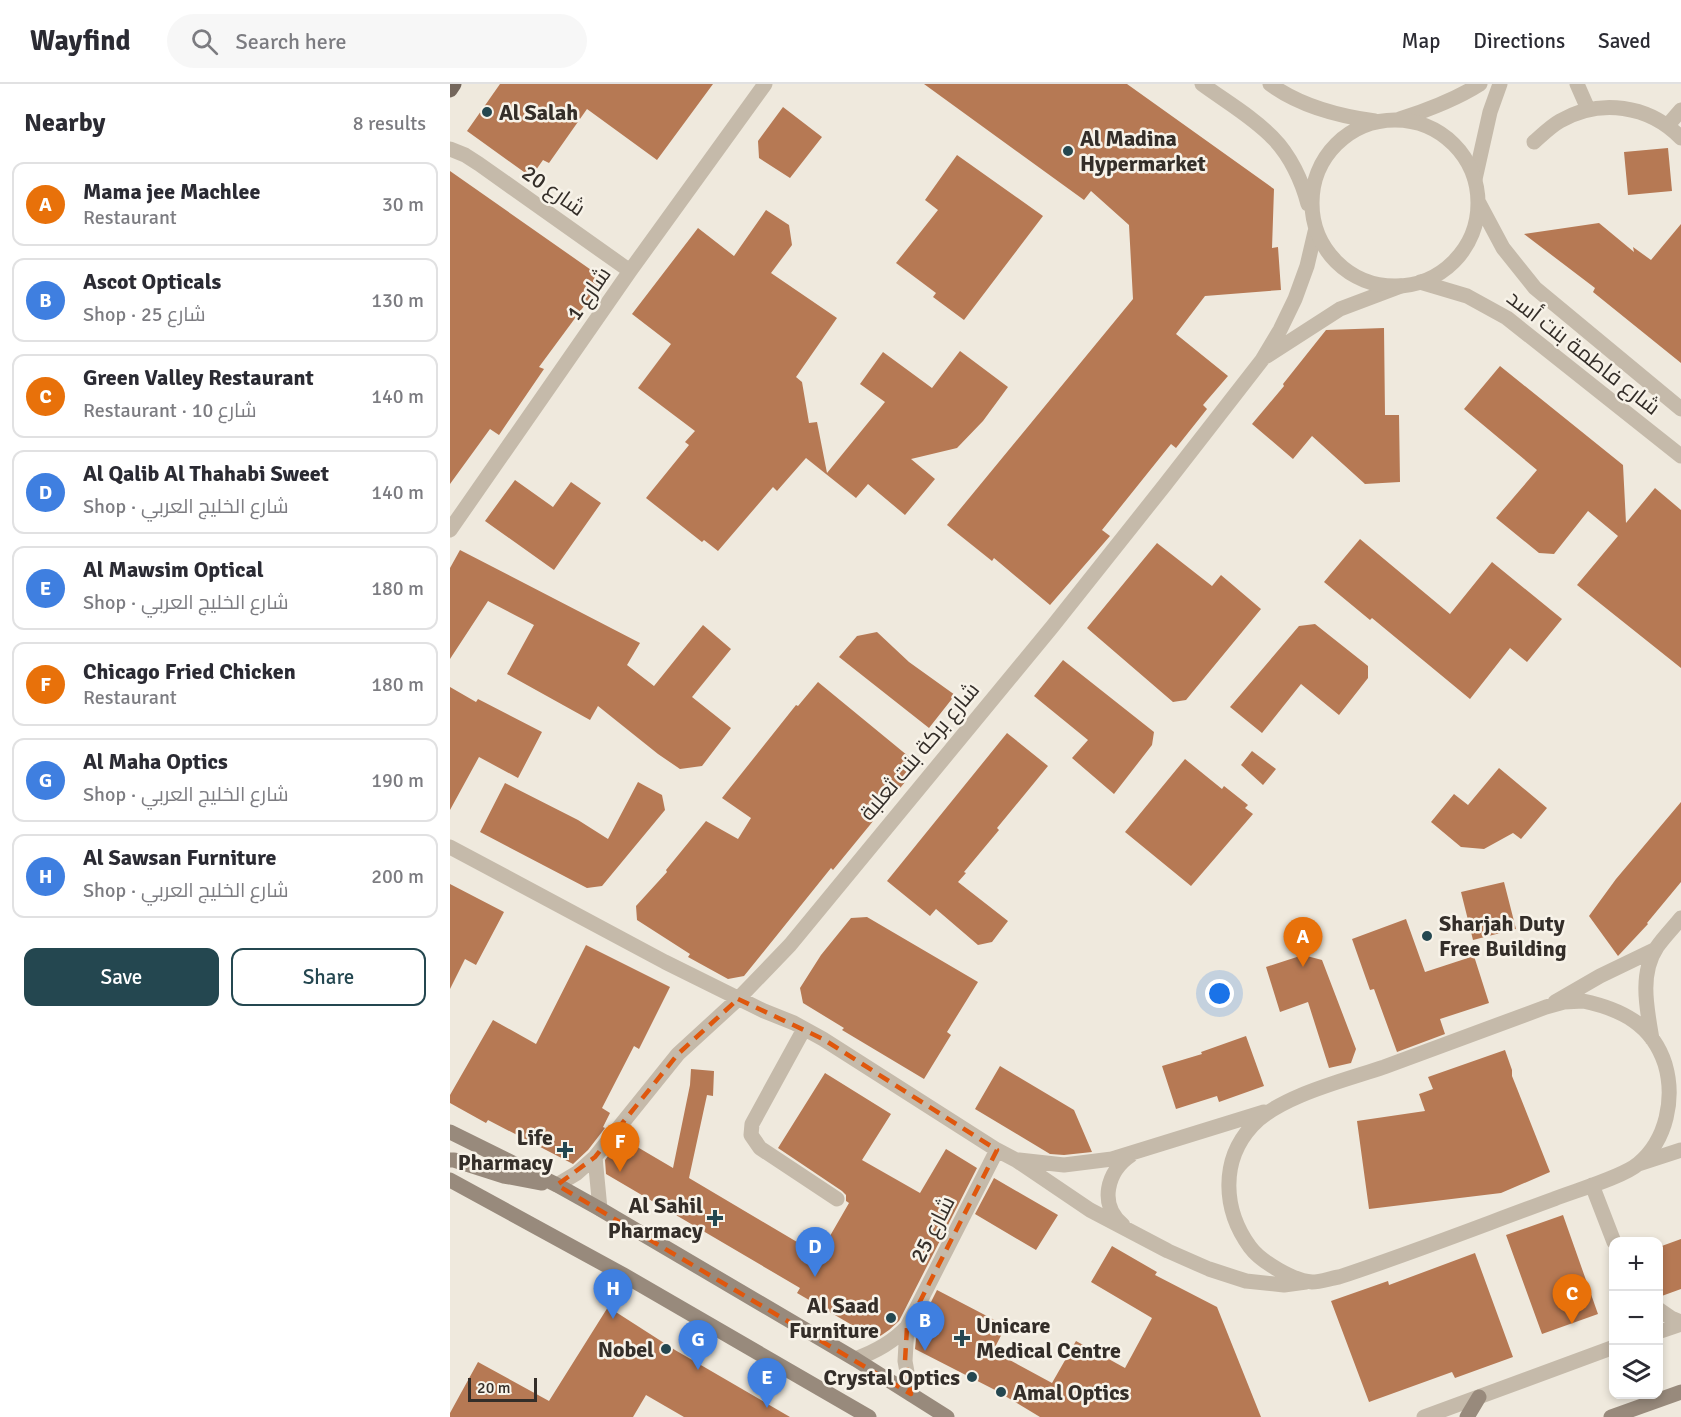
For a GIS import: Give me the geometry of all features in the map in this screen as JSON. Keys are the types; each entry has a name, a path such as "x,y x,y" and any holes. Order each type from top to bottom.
{"main road":[{"path":"450,90 454,84"},
{"path":"450,1132 600,1209 855,1359 947,1417"},
{"path":"450,1160 515,1179 557,1185"},
{"path":"450,1180 622,1274 855,1413 869,1417"},
{"path":"1611,1417 1681,1392"},
{"path":"1467,1417 1479,1397"}],"street":[{"name":"شارع 1","path":"450,530 630,271 765,84"},
{"path":"1202,84 1274,139 1292,164 1305,192 1314,226 1329,255 1349,273 1374,283 1401,286 1420,282 1444,270 1462,252 1475,229 1479,203 1475,179 1459,149 1433,128 1400,119"},
{"path":"1270,84 1284,94 1340,116 1375,121 1400,119 1445,103 1480,84"},
{"path":"1475,179 1490,112 1500,84"},
{"path":"1577,84 1588,109"},
{"path":"1534,142 1559,121 1588,109 1616,107 1644,112 1668,125 1681,138"},
{"path":"1668,125 1681,110"},
{"path":"1314,226 1312,189 1323,158 1346,135 1375,121"},
{"name":"شارع 20","path":"450,149 479,164 630,271"},
{"name":"شارع فاطمة بنت أسد","path":"1479,203 1503,248 1535,288 1681,409"},
{"name":"شارع بركة بنت ثعلبة","path":"557,1185 577,1173 595,1157 678,1053 738,999 790,945 1038,643 1262,360 1295,299 1307,266 1314,226"},
{"name":"شارع فاطمة بنت أسد","path":"1420,282 1467,296 1507,318 1681,456"},
{"name":"شارع بركة بنت ثعلبة","path":"1262,360 1340,309 1401,286"},
{"path":"450,847 664,962 804,1029 1016,1160 1071,1198 1129,1231 1199,1265 1246,1281 1284,1285 1339,1277 1592,1185 1621,1174 1638,1164 1681,1150"},
{"path":"1653,1039 1646,991 1648,969 1656,949 1681,918"},
{"path":"1546,1007 1600,976 1656,949"},
{"path":"1016,1160 1064,1165 1088,1163 1133,1153 1269,1111 1304,1095 1546,1007 1564,1002 1583,1001 1608,1006 1631,1018 1653,1039 1662,1056 1669,1078 1670,1101 1665,1124 1653,1145 1638,1164"},
{"path":"804,1029 752,1124 751,1135 760,1148 837,1199"},
{"path":"1269,1111 1252,1125 1239,1144 1231,1165 1228,1188 1231,1210 1239,1231 1252,1250 1269,1264 1290,1275 1312,1282"},
{"name":"شارع 25","path":"855,1359 878,1350 907,1327 998,1150"},
{"path":"1129,1231 1118,1222 1107,1197 1108,1183 1114,1170 1133,1153"},
{"path":"595,1157 600,1209"},
{"path":"1592,1185 1612,1237"},
{"path":"1663,1312 1681,1323"},
{"path":"1663,1330 1681,1323"},
{"name":"شارع 25","path":"907,1327 905,1361 911,1394"},
{"path":"1424,1417 1609,1349"}],"highlighted area":[{"path":"738,999 823,1039 997,1150 907,1327 905,1361 911,1394 557,1185 595,1157 678,1054"}],"building":[{"path":"500,84 713,84 657,160 587,109 549,163 543,160 531,177 467,131"},
{"path":"924,84 1127,84 1274,189 1272,248 1278,247 1281,290 1205,296 1176,334 1228,376 1203,405 1207,409 1176,448 1171,444 1102,530 1110,536 1050,605 994,558 992,561 947,525 1133,299 1129,225 1091,191 1084,200"},
{"path":"783,107 822,137 790,178 759,158 758,141"},
{"path":"1668,148 1672,191 1628,195 1624,152"},
{"path":"957,155 1043,216 964,320 933,297 936,293 896,263 938,210 925,200"},
{"path":"450,171 604,279 539,367 544,369 499,435 490,429 450,484"},
{"path":"766,210 789,225 792,245 771,273 837,318 796,377 802,382 809,423 817,422 827,473 885,402 860,384 883,352 932,388 960,351 1008,387 983,421 957,448 911,459 935,479 905,515 868,484 856,498 806,458 777,491 773,487 718,551 704,540 702,542 646,498 689,445 685,442 695,431 638,388 671,344 632,314 698,228 734,256"},
{"path":"1599,223 1634,252 1633,247 1651,260 1681,224 1681,363 1593,292 1595,288 1524,234"},
{"path":"1384,328 1385,415 1399,415 1400,482 1365,484 1312,436 1293,459 1252,424 1326,330"},
{"path":"1500,366 1623,465 1626,523 1655,488 1681,510 1681,668 1577,585 1618,536 1588,511 1554,554 1539,553 1496,518 1537,470 1464,409"},
{"path":"515,480 553,507 571,482 601,503 554,570 485,521"},
{"path":"1360,539 1450,614 1492,562 1562,619 1527,662 1510,648 1470,699 1372,618 1370,620 1324,582"},
{"path":"1157,543 1212,586 1221,575 1261,609 1186,700 1173,702 1087,628"},
{"path":"460,550 640,643 627,665 654,686 703,625 731,649 692,697 731,728 702,766 680,769 598,706 590,720 507,674 534,625 488,601 450,659 450,568"},
{"path":"1315,624 1368,666 1368,678 1339,715 1301,684 1262,733 1230,707 1299,626"},
{"path":"877,632 909,662 955,695 929,728 839,657 857,636"},
{"path":"1063,660 1154,732 1152,745 1114,794 1072,758 1088,740 1034,696"},
{"path":"818,682 919,765 833,870 831,868 744,976 728,979 688,957 690,954 637,920 636,906 667,872 666,870 706,821 738,839 751,818 722,798 796,705 798,706"},
{"path":"450,687 476,702 478,699 542,732 518,778 479,757 450,810"},
{"path":"1007,733 1048,766 997,828 999,830 958,882 1008,921 992,942 978,945 936,909 930,916 887,881"},
{"path":"1252,751 1276,769 1263,785 1241,765"},
{"path":"1185,759 1222,789 1224,786 1248,805 1245,808 1253,814 1191,886 1125,832"},
{"path":"1499,768 1547,808 1521,839 1513,833 1484,849 1461,847 1431,822 1454,794 1468,805"},
{"path":"638,782 662,795 665,810 602,886 587,888 480,832 505,783 578,820 608,839"},
{"path":"1681,802 1681,882 1648,924 1618,956 1589,916 1616,879"},
{"path":"1504,882 1516,929 1473,940 1461,892"},
{"path":"450,884 504,912 476,965 465,959 450,989"},
{"path":"867,917 978,982 947,1032 951,1035 924,1079 842,1030 844,1028 803,1003 800,988 821,955 851,918"},
{"path":"1406,919 1425,972 1474,956 1489,1003 1440,1019 1445,1034 1397,1052 1374,989 1370,990 1352,939"},
{"path":"586,945 670,987 639,1049 634,1046 602,1108 610,1113 603,1127 605,1128 588,1150 573,1164 488,1120 486,1123 450,1103 450,1095 493,1020 536,1044"},
{"path":"1303,955 1322,960 1356,1049 1351,1063 1329,1068 1308,1002 1280,1012 1266,967"},
{"path":"1246,1036 1264,1086 1219,1102 1217,1096 1176,1109 1162,1066 1202,1054 1201,1052"},
{"path":"1505,1050 1512,1076 1550,1172 1501,1193 1369,1209 1357,1121 1425,1111 1419,1094 1433,1089 1428,1077"},
{"path":"1000,1066 1074,1110 1092,1152 1050,1154 975,1109"},
{"path":"691,1069 714,1071 713,1096 707,1095 689,1178 819,1255 849,1203 846,1201 846,1195 778,1148 825,1073 891,1114 862,1160 920,1193 946,1149 977,1168 899,1321 889,1330 876,1339 797,1293 800,1288 606,1174 605,1160 622,1138 673,1168 690,1085"},
{"path":"994,1178 1058,1215 1036,1250 975,1214"},
{"path":"1563,1215 1598,1314 1542,1334 1506,1235"},
{"path":"1681,1239 1681,1289 1663,1296 1663,1291 1663,1246"},
{"path":"1112,1246 1157,1272 1155,1275 1217,1307 1261,1417 1040,1417 995,1390 915,1349 917,1330 937,1290 1006,1326 993,1351 1052,1383 1076,1341 1125,1368 1152,1318 1091,1282"},
{"path":"1475,1253 1513,1357 1455,1378 1452,1372 1369,1402 1331,1301 1388,1281 1389,1285"},
{"path":"608,1307 675,1350 790,1417 684,1417 646,1395 633,1417 450,1417 450,1413 478,1362 549,1401"}],"place":[{"name":"Al Salah","path":"487,112"},
{"name":"Al Madina Hypermarket","path":"1068,151"},
{"name":"Sharjah Duty Free Building","path":"1427,936"},
{"name":"Mama jee Machlee","path":"1303,967"},
{"name":"Life Pharmacy","path":"565,1150"},
{"name":"Chicago Fried Chicken","path":"620,1172"},
{"name":"Al Sahil Pharmacy","path":"715,1218"},
{"name":"Al Qalib Al Thahabi Sweet","path":"815,1277"},
{"name":"Al Saad Furniture","path":"891,1318"},
{"name":"Al Sawsan Furniture","path":"613,1319"},
{"name":"Green Valley Restaurant","path":"1572,1324"},
{"name":"Unicare Medical Centre","path":"962,1338"},
{"name":"Nobel","path":"666,1349"},
{"name":"Ascot Opticals","path":"925,1351"},
{"name":"Al Maha Optics","path":"698,1370"},
{"name":"Crystal Optics","path":"972,1377"},
{"name":"Amal Optics","path":"1001,1392"},
{"name":"Al Mawsim Optical","path":"767,1408"}]}
